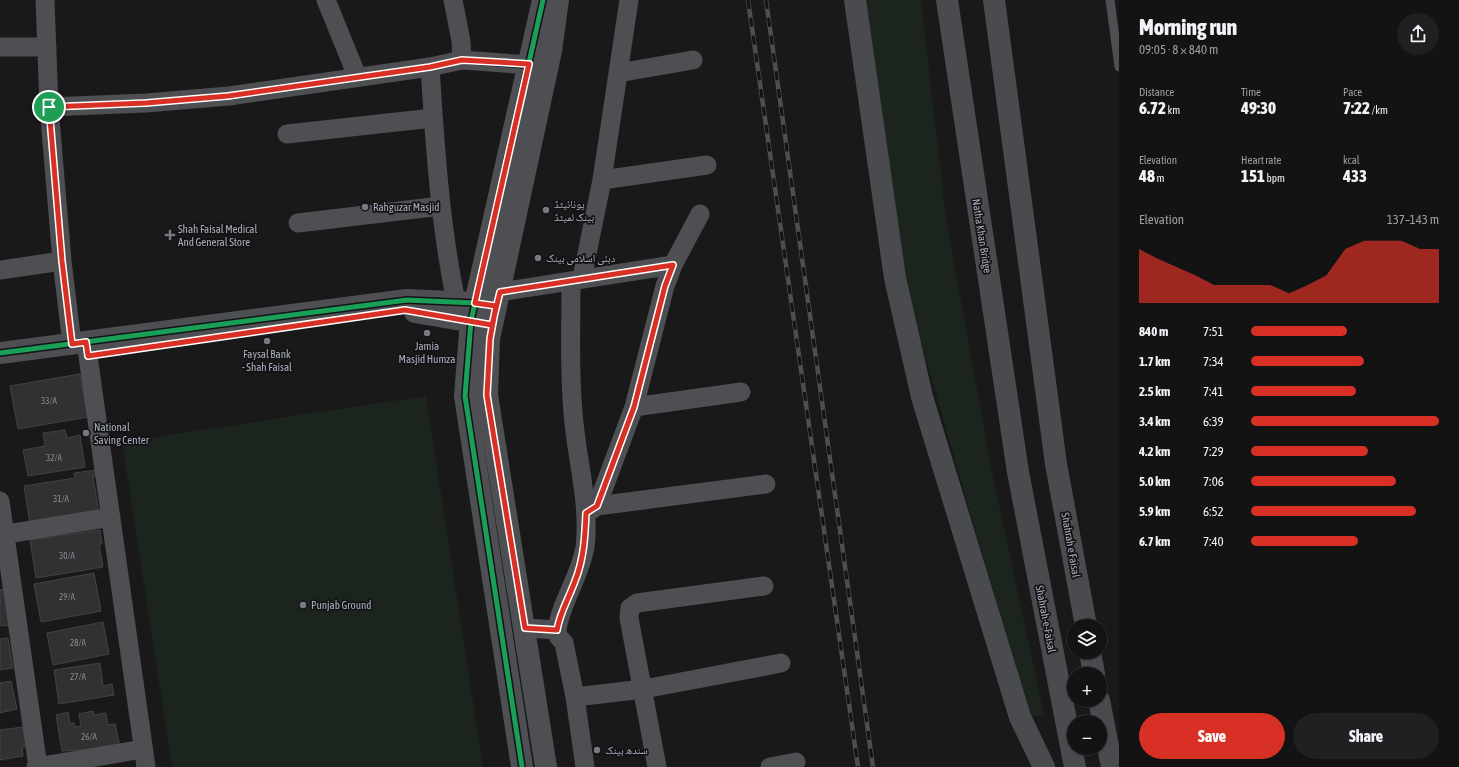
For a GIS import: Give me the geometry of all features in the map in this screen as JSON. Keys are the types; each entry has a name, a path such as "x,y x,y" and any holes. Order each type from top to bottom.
{"highway":[{"path":"855,0 895,278 922,397 1020,717 1044,767"},
{"name":"Natha Khan Bridge","path":"947,0 1018,472"},
{"name":"Shahrah e Faisal","path":"994,0 1056,464 1085,619"},
{"name":"Shahrah-e-Faisal","path":"1018,472 1075,767"},
{"path":"1101,707 1114,763"}],"street":[{"path":"0,501 2,535 37,767 145,758 111,517 82,347 62,261 49,107 45,0"},
{"path":"326,0 357,76"},
{"path":"453,0 461,41 462,60"},
{"path":"522,767 465,396 467,309 529,64 543,0"},
{"path":"546,767 487,395 490,339 551,51 558,0"},
{"path":"592,510 571,387 577,280 602,180 628,0"},
{"path":"0,47 47,47"},
{"path":"49,107 146,103 228,96 357,76 430,67 462,60 529,64"},
{"path":"618,73 694,60"},
{"path":"430,67 441,206 448,260 467,309"},
{"path":"287,134 433,118"},
{"path":"602,180 707,165"},
{"path":"298,223 441,206"},
{"path":"585,767 575,697 564,643 558,636 557,630 559,617 576,580 585,548 592,510 634,407 665,286 673,265 700,214"},
{"path":"0,270 62,261"},
{"path":"0,353 82,347 405,310 496,308 577,280 673,265"},
{"path":"0,367 82,347"},
{"path":"634,407 741,392"},
{"path":"592,510 766,484"},
{"path":"2,535 111,517"},
{"path":"657,767 644,689 629,618 630,608 637,603 764,586"},
{"path":"525,628 557,630"},
{"path":"575,697 644,689 781,663"},
{"path":"770,767 796,762"}],"lane":[{"path":"1110,0 1119,67"}],"shaded area":[{"path":"864,0 921,0 946,218 992,472 1044,715 1029,716 901,273"},
{"name":"Punjab Ground","path":"426,396 483,767 172,767 122,442"}],"building":[{"path":"80,374 88,417 18,429 10,386"},
{"path":"65,430 67,438 80,435 85,467 28,476 23,450 45,446 43,433"},
{"path":"97,470 97,476 93,476 99,513 30,524 24,486 75,478 74,473"},
{"path":"100,530 102,544 99,544 103,567 36,578 30,540"},
{"path":"94,573 101,611 41,622 34,584"},
{"path":"6,589 12,625 0,626 0,590"},
{"path":"103,622 109,654 53,665 47,633"},
{"path":"8,638 13,668 0,670 0,639"},
{"path":"100,663 103,686 112,684 114,695 59,704 54,670"},
{"path":"11,681 17,709 0,713 0,683"},
{"path":"93,711 94,715 106,713 108,725 115,724 120,747 62,751 56,715 68,712 70,723 74,723 75,727 81,726 79,714"},
{"path":"23,727 26,747 22,747 23,756 0,760 0,730"}],"railway":[{"path":"748,0 858,767"},
{"path":"766,0 873,767"}],"cycle path":[{"path":"522,767 465,396 471,321 543,0"},
{"path":"49,107 146,103 229,96 430,67 462,60 529,65"},
{"path":"0,353 407,300 475,303 496,306"}],"place":[{"name":"Rahguzar Masjid","path":"365,207"},
{"name":"یونائیٹڈ بینک لمیٹڈ","path":"546,210"},
{"name":"Shah Faisal Medical And General Store","path":"170,235"},
{"name":"دبئی اسلامی بینک","path":"538,258"},
{"name":"Jamia Masjid Humza","path":"427,333"},
{"name":"Faysal Bank - Shah Faisal","path":"267,341"},
{"name":"National Saving Center","path":"86,433"},
{"name":"Punjab Ground","path":"303,605"},
{"name":"سندھ بینک","path":"597,750"}],"route":[{"path":"49,107 62,261 72,344 86,342 88,356 405,310 492,325 500,292 673,265 665,286 634,407 597,506 586,513 585,548 576,580 559,617 557,630 525,628 487,395 490,339 492,325 496,306 475,303 529,64 462,60 430,67 327,80 228,96 146,103 49,107"}]}
